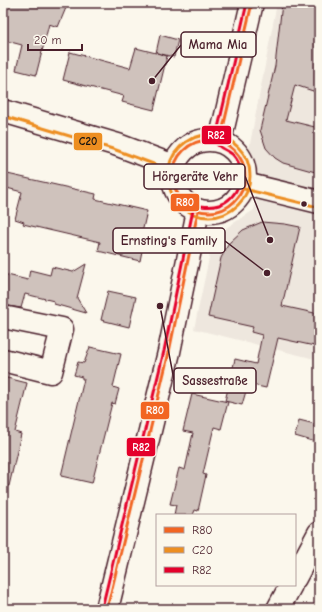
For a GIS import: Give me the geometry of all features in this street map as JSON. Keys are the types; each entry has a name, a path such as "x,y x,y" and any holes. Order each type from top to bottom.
{"street":[{"path":"220,141 252,3"},
{"path":"3,111 118,145 174,166"},
{"path":"206,140 220,141 232,147 241,158 246,170 245,184 239,198 228,208 213,212 198,211 186,204 177,193 173,180 174,166 181,153 192,144 206,140"},
{"path":"245,184 319,202"},
{"path":"107,609 168,352 198,211"},
{"path":"3,317 62,329 51,372 3,360"},
{"path":"296,576 319,533"},
{"path":"278,609 290,586"}],"shaded area":[{"path":"277,3 319,3 319,360 194,329 212,244 226,228 254,210 262,179 248,154"}],"building":[{"path":"7,3 68,3 58,27 49,24 36,75 16,70 22,45 3,40 3,17"},
{"path":"282,3 319,3 319,93 295,85 286,120 319,128 319,173 283,163 275,158 266,148 260,130 275,66"},
{"path":"160,35 178,40 174,57 157,53 167,56 154,110 122,102 124,96 63,80 70,52 130,68 136,48 156,53"},
{"path":"3,173 96,194 95,199 147,211 139,246 143,246 140,261 98,251 100,242 23,224 24,222 15,219 22,192 3,187"},
{"path":"262,222 300,227 282,306 319,314 319,347 278,338 266,388 248,384 242,405 225,401 235,359 256,364 262,335 251,332 253,327 208,317 221,258 229,243 243,230"},
{"path":"86,264 77,298 86,313 54,304 54,301 25,294 21,308 3,305 3,274 28,280 30,270 50,275 52,267 73,272"},
{"path":"108,291 136,297 129,327 101,320"},
{"path":"90,347 121,354 113,387 119,389 115,404 112,403 92,483 61,476 84,379 74,375 78,362 84,363"},
{"path":"3,377 27,383 15,432 21,434 9,486 3,485"},
{"path":"192,394 228,402 221,429 214,427 203,474 206,475 198,511 195,510 193,514 174,514 176,505 170,504 179,468 185,470 193,433 183,431"},
{"path":"299,420 315,424 314,427 319,429 319,443 295,436"}],"transit line":[{"name":"R82","path":"102,608 164,351 193,210 197,206 208,207 226,202 236,191 239,184 240,170 238,162 232,154 218,145 215,141 247,3"},
{"name":"R80","path":"220,141 252,3"},
{"name":"C20","path":"3,116 116,150 172,171"},
{"name":"C20","path":"209,135 225,138 238,147 247,160 250,176 247,192 238,205 225,214 209,217 193,214 180,205 171,192 168,176 171,160 180,147 193,138 209,135"},
{"name":"R80","path":"209,140 229,146 239,156 245,176 239,196 229,206 209,212 189,206 179,196 173,176 179,156 189,146 209,140"},
{"name":"C20","path":"244,189 318,207"},
{"name":"R80","path":"107,609 169,352 198,211"}],"place":[{"name":"Mama Mia","path":"152,81"},
{"name":"Hörgeräte Vehr","path":"270,240"},
{"name":"Ernsting's Family","path":"267,273"},
{"name":"Sassestraße","path":"160,306"}]}
